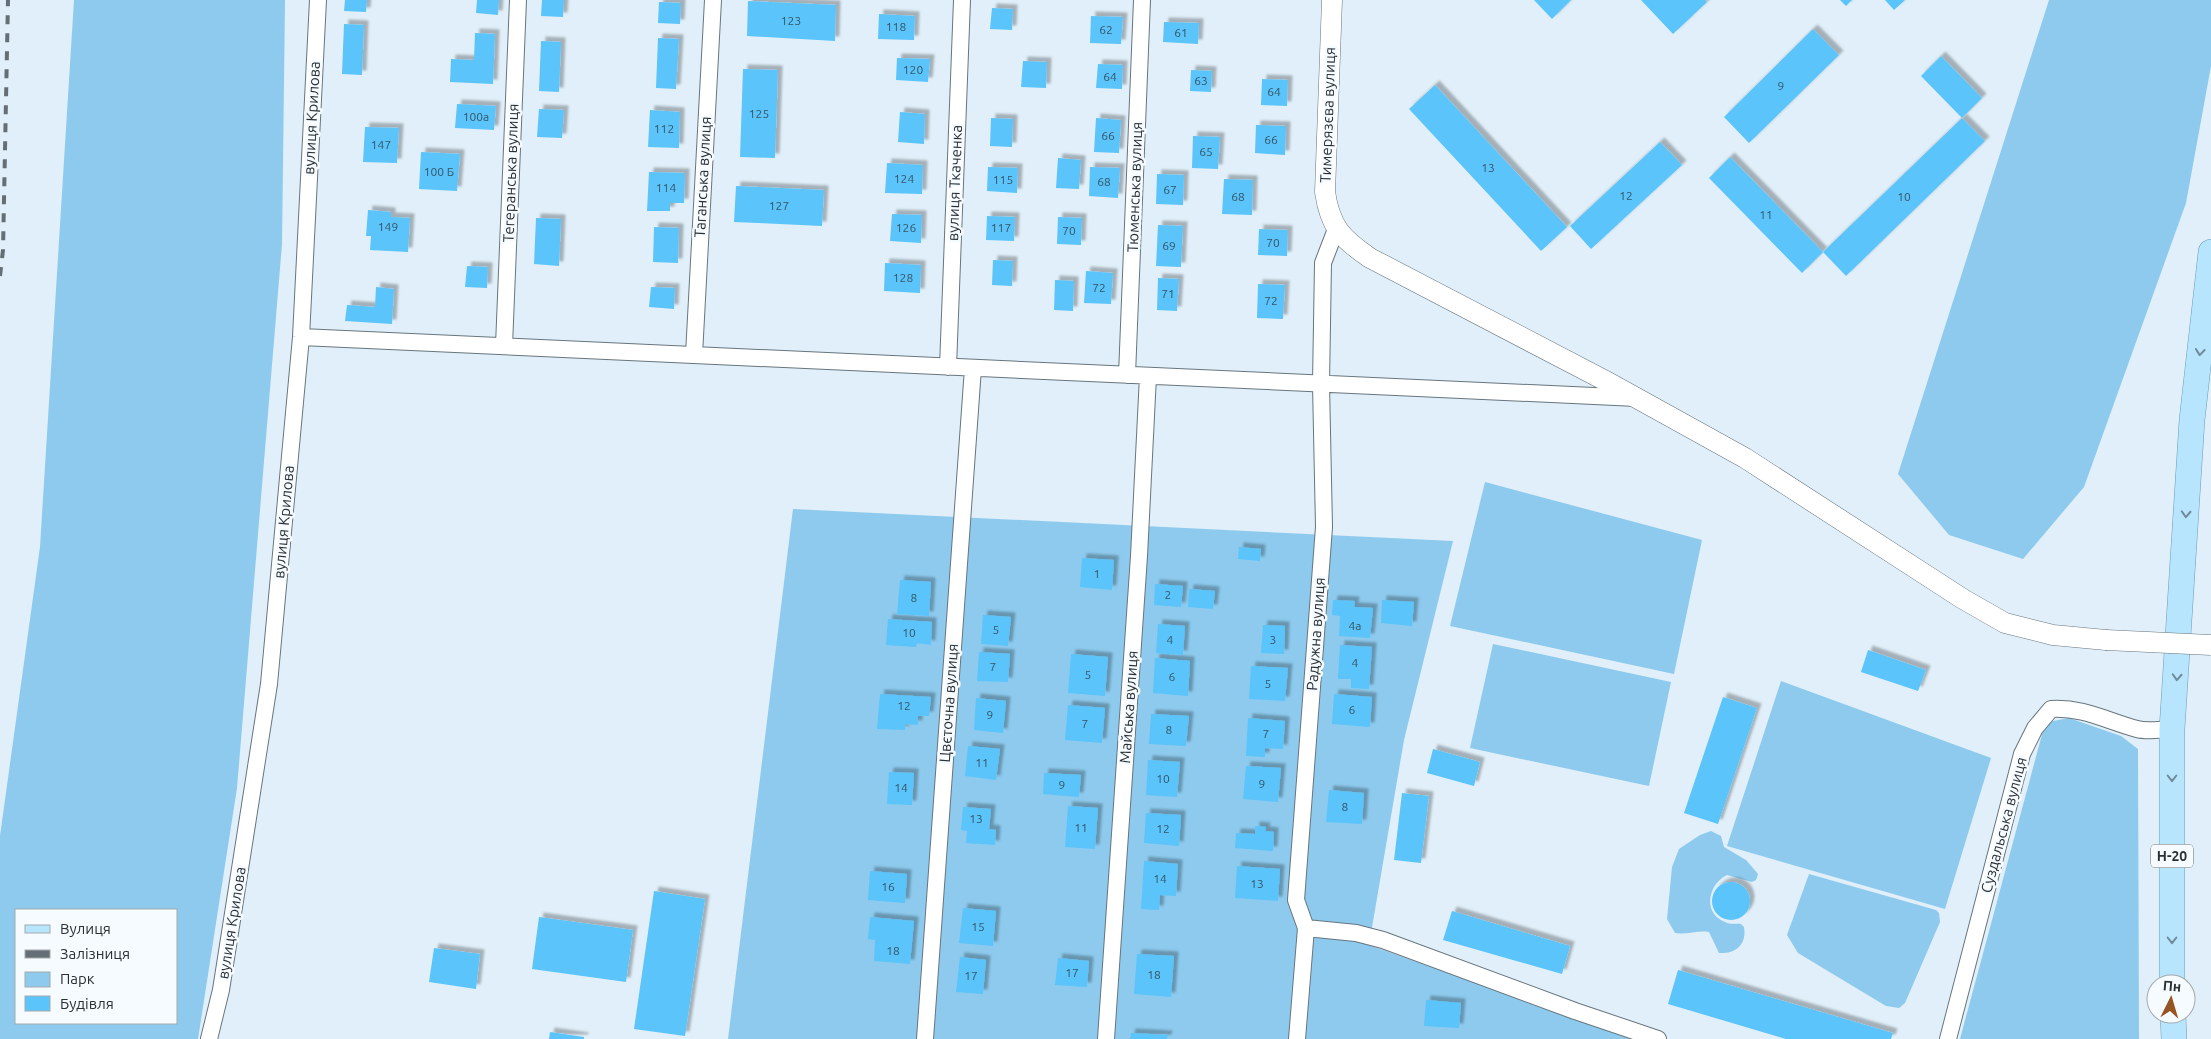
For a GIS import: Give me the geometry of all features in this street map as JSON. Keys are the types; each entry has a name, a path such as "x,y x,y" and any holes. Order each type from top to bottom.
{"main road":[{"name":"Н-20","path":"2172,974 2172,729 2192,420 2211,252"},
{"path":"2173,1024 2174,1039"}],"street":[{"name":"вулиця Крилова","path":"209,1039 221,990 269,684 301,337 318,0"},
{"name":"Тегеранська вулиця","path":"504,346 518,0"},
{"name":"Таганська вулиця","path":"694,355 713,0"},
{"name":"вулиця Ткаченка","path":"948,367 962,0"},
{"name":"Тюменська вулиця","path":"1127,375 1142,0"},
{"name":"Тимерязєва вулиця","path":"1332,0 1325,192 1328,211 1336,229"},
{"path":"1336,229 1352,245 1370,258 1637,398 1745,458 2005,623 2054,635 2106,640 2211,645"},
{"name":"Радужна вулиця","path":"1298,1039 1306,928 1296,900 1324,527 1321,384 1323,263 1336,229"},
{"path":"301,337 1637,398"},
{"name":"Цвєточна вулиця","path":"925,1039 973,368"},
{"name":"Майська вулиця","path":"1106,1039 1140,556 1148,376"},
{"name":"Суздальська вулиця","path":"1948,1039 2022,754 2035,728 2051,709 2069,708 2096,714 2139,730 2172,729"},
{"path":"1306,928 1356,933 1383,940 1658,1039"}],"green space":[{"path":"74,0 285,0 282,244 237,788 198,1039 0,1039 0,836 40,547"},
{"path":"2049,0 2211,0 2211,66 2186,203 2084,487 2023,559 1949,535 1898,474"},
{"path":"1485,482 1702,540 1674,674 1450,626"},
{"path":"793,509 1453,541 1404,740 1369,945 1632,1039 728,1039"},
{"path":"1493,644 1671,682 1649,786 1470,748"},
{"path":"1781,681 1991,758 1945,909 1727,846"},
{"path":"2069,718 2121,736 2138,749 2139,1039 1960,1039 2044,727 2053,721"},
{"path":"1711,831 1721,836 1724,847 1746,860 1758,874 1756,880 1752,882 1727,875 1715,885 1712,891 1711,906 1718,918 1727,923 1741,924 1744,927 1742,943 1735,950 1725,953 1719,953 1709,932 1675,933 1667,919 1672,867 1679,849 1700,835"},
{"path":"1809,874 1936,910 1939,913 1940,922 1905,1003 1899,1008 1886,1006 1798,953 1787,935"}],"building":[{"path":"345,0 367,0 366,12 344,11"},
{"path":"477,0 499,0 498,15 476,13"},
{"path":"542,0 564,0 563,17 541,16"},
{"path":"1534,0 1571,0 1552,19"},
{"path":"1641,0 1705,0 1707,2 1673,34"},
{"path":"1840,0 1852,0 1846,6"},
{"path":"1885,0 1905,0 1894,10"},
{"path":"748,1 836,5 835,41 747,36"},
{"path":"659,2 681,3 680,24 658,23"},
{"path":"992,8 1013,9 1012,30 990,29"},
{"path":"879,14 915,16 914,40 878,39"},
{"path":"1091,16 1123,17 1121,44 1090,43"},
{"path":"1164,22 1199,23 1198,44 1163,42"},
{"path":"344,24 364,25 362,75 342,74"},
{"path":"1813,29 1839,55 1749,143 1724,117"},
{"path":"475,33 495,34 493,84 450,82 451,59 474,60"},
{"path":"658,38 679,39 676,89 656,88"},
{"path":"541,41 561,42 559,92 539,91"},
{"path":"1941,56 1982,98 1962,118 1921,76"},
{"path":"897,58 930,59 928,82 896,80"},
{"path":"1023,61 1047,62 1046,88 1021,87"},
{"path":"1098,64 1123,65 1122,89 1096,88"},
{"path":"743,69 778,70 775,158 740,157"},
{"path":"1191,70 1212,71 1211,92 1190,91"},
{"path":"1262,79 1288,80 1287,106 1261,105"},
{"path":"1435,85 1567,227 1541,251 1409,109"},
{"path":"457,104 496,106 494,130 455,128"},
{"path":"539,109 564,110 562,138 537,137"},
{"path":"650,110 680,112 679,148 648,147"},
{"path":"900,112 925,114 924,144 898,142"},
{"path":"991,118 1013,119 1012,147 990,146"},
{"path":"1096,118 1121,120 1119,153 1094,152"},
{"path":"1962,118 1985,141 1846,276 1823,252"},
{"path":"1256,125 1286,126 1285,155 1255,153"},
{"path":"365,127 399,128 397,163 363,162"},
{"path":"1193,136 1220,137 1218,169 1192,168"},
{"path":"1660,142 1682,165 1591,249 1570,226"},
{"path":"421,152 460,154 457,191 419,189"},
{"path":"1730,157 1823,252 1802,273 1709,178"},
{"path":"1058,158 1081,160 1079,189 1056,188"},
{"path":"887,163 923,165 922,194 885,193"},
{"path":"988,167 1018,168 1017,193 987,191"},
{"path":"1090,167 1120,168 1118,198 1089,196"},
{"path":"649,172 685,173 684,203 670,203 670,211 647,211"},
{"path":"1157,174 1184,175 1183,205 1156,204"},
{"path":"1224,179 1253,180 1252,215 1222,214"},
{"path":"736,186 824,190 822,226 734,222"},
{"path":"368,210 391,212 391,217 410,218 408,252 370,250 371,236 366,236"},
{"path":"892,214 922,215 921,243 890,241"},
{"path":"987,216 1015,217 1014,241 986,240"},
{"path":"1058,217 1082,218 1081,245 1057,244"},
{"path":"536,218 561,219 559,266 534,264"},
{"path":"1158,225 1183,226 1181,267 1156,266"},
{"path":"654,227 679,228 678,263 653,262"},
{"path":"1259,229 1288,230 1287,256 1258,255"},
{"path":"993,260 1013,261 1012,286 992,285"},
{"path":"885,263 921,265 920,293 884,291"},
{"path":"467,266 488,267 487,288 465,287"},
{"path":"1086,271 1113,273 1111,304 1084,303"},
{"path":"1158,278 1179,279 1177,311 1157,310"},
{"path":"1055,280 1074,281 1073,311 1054,310"},
{"path":"1258,284 1285,285 1283,319 1257,318"},
{"path":"376,287 394,289 392,324 345,321 347,305 375,307"},
{"path":"651,287 675,288 674,309 649,307"},
{"path":"1239,547 1261,549 1260,561 1238,559"},
{"path":"1082,558 1114,560 1112,590 1080,587"},
{"path":"900,580 931,582 929,616 897,614"},
{"path":"1155,584 1183,586 1181,607 1154,605"},
{"path":"1189,589 1215,591 1213,609 1188,607"},
{"path":"1333,600 1355,601 1354,607 1373,608 1370,638 1339,636 1340,616 1332,615"},
{"path":"1382,600 1414,602 1412,626 1381,623"},
{"path":"983,615 1011,617 1008,646 981,644"},
{"path":"888,619 932,622 931,645 917,643 916,647 886,645"},
{"path":"1158,624 1185,626 1183,655 1156,653"},
{"path":"1263,625 1285,626 1284,654 1261,653"},
{"path":"1340,645 1372,647 1369,689 1351,688 1351,679 1338,679"},
{"path":"1868,650 1926,670 1918,691 1861,672"},
{"path":"979,652 1010,654 1008,682 977,681"},
{"path":"1071,654 1108,657 1105,696 1068,693"},
{"path":"1155,658 1190,661 1188,696 1153,693"},
{"path":"1251,666 1288,668 1285,701 1249,699"},
{"path":"880,694 931,697 929,716 918,716 918,725 905,724 905,730 877,729"},
{"path":"1334,694 1372,697 1370,727 1332,724"},
{"path":"1723,697 1757,708 1718,824 1684,813"},
{"path":"976,698 1006,701 1003,733 974,730"},
{"path":"1068,705 1105,708 1102,743 1065,740"},
{"path":"1151,714 1189,716 1186,746 1149,744"},
{"path":"1248,718 1285,721 1283,749 1265,748 1265,757 1246,756"},
{"path":"968,746 1000,749 996,780 965,776"},
{"path":"1433,749 1480,762 1474,786 1427,773"},
{"path":"1148,760 1180,762 1177,797 1146,795"},
{"path":"1246,766 1281,768 1278,802 1243,799"},
{"path":"889,772 914,773 912,805 887,804"},
{"path":"1044,773 1081,775 1079,797 1043,794"},
{"path":"1329,790 1364,793 1362,824 1326,822"},
{"path":"1402,793 1429,796 1421,863 1394,860"},
{"path":"1068,806 1098,808 1095,849 1065,847"},
{"path":"963,807 991,809 989,829 996,830 995,845 966,843 967,831 961,830"},
{"path":"1146,813 1181,815 1179,846 1144,843"},
{"path":"1255,826 1266,827 1265,831 1274,832 1273,851 1235,848 1236,833 1255,834"},
{"path":"1144,861 1178,864 1176,896 1160,895 1159,910 1141,909"},
{"path":"1237,866 1280,869 1278,901 1235,898"},
{"path":"870,871 907,874 905,903 868,900"},
{"path":"1731,882 1745,887 1750,901 1745,915 1731,920 1717,915 1712,901 1717,887"},
{"path":"654,891 705,899 685,1036 634,1029"},
{"path":"963,908 996,911 993,946 959,943"},
{"path":"1452,911 1570,946 1562,974 1443,940"},
{"path":"539,917 633,930 626,982 532,969"},
{"path":"870,917 914,921 910,964 874,961 875,940 868,939"},
{"path":"434,948 480,954 476,989 429,982"},
{"path":"1137,954 1174,956 1171,997 1134,994"},
{"path":"960,957 986,960 983,994 956,992"},
{"path":"1058,958 1089,961 1087,987 1055,985"},
{"path":"1678,970 1893,1033 1891,1039 1786,1039 1668,1004"},
{"path":"1426,1000 1461,1003 1459,1028 1424,1026"},
{"path":"550,1032 584,1037 584,1039 549,1039"},
{"path":"1131,1033 1168,1035 1167,1039 1130,1039"}],"railway":[{"path":"0,276 3,250 8,0"}]}
